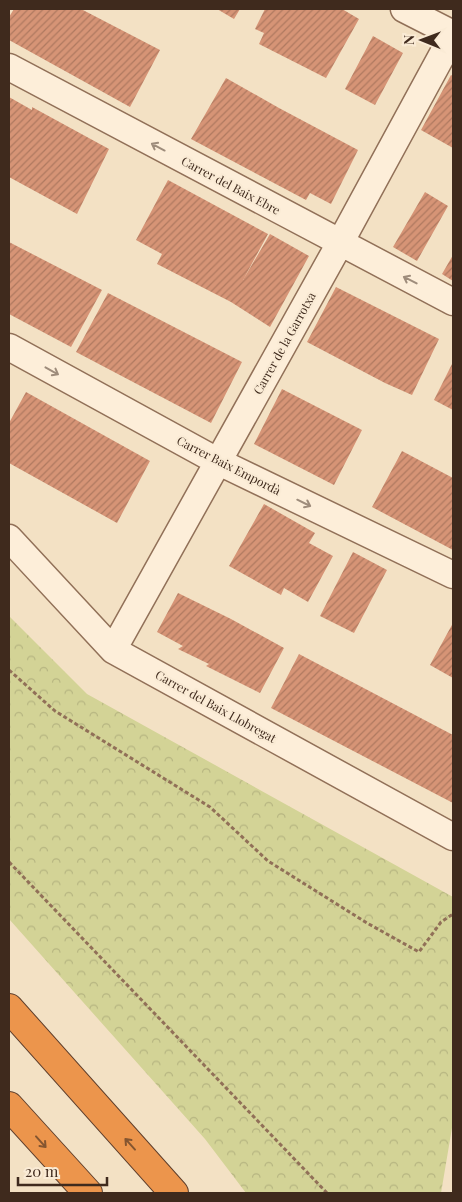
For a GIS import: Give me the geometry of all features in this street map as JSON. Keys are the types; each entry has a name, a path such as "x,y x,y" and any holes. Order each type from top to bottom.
{"highway":[{"path":"9,1008 174,1193"},
{"path":"9,1106 88,1193"}],"street":[{"path":"404,9 453,35"},
{"name":"Carrer de la Garrotxa","path":"113,650 340,244 453,35"},
{"name":"Carrer del Baix Ebre","path":"9,67 340,244 453,302"},
{"name":"Carrer Baix Empordà","path":"9,347 217,461 453,575"},
{"name":"Carrer del Baix Llobregat","path":"9,538 113,650 453,837"}],"path":[{"path":"9,670 55,711 210,807 268,861 359,918 419,952 441,922 453,914"},
{"path":"9,862 327,1193"}],"green space":[{"path":"9,616 87,694 453,897 453,1122 441,1193 246,1193 205,1139 9,919"}],"building":[{"path":"14,9 81,9 160,50 130,107 9,40 9,17"},
{"path":"217,9 240,9 234,19"},
{"path":"265,9 342,9 359,19 326,78 259,44 264,33 255,29"},
{"path":"373,36 403,53 375,105 345,89"},
{"path":"451,75 453,76 453,148 421,130"},
{"path":"226,78 358,150 331,204 310,193 306,200 191,139"},
{"path":"9,97 32,110 32,107 109,149 77,214 9,177"},
{"path":"168,180 268,234 243,280 270,234 309,256 270,327 231,302 157,264 162,254 136,240"},
{"path":"425,192 448,206 417,261 393,247"},
{"path":"9,242 102,290 71,347 9,314"},
{"path":"453,255 453,281 442,274"},
{"path":"336,287 439,339 412,395 307,342"},
{"path":"108,293 242,362 211,423 76,352"},
{"path":"453,362 453,410 434,400"},
{"path":"282,389 362,430 334,485 254,444"},
{"path":"26,392 150,461 117,523 9,463 9,423"},
{"path":"402,451 453,478 453,550 372,507"},
{"path":"264,504 315,533 309,543 333,556 308,602 284,588 281,595 229,566"},
{"path":"353,552 387,570 354,633 320,616"},
{"path":"178,593 284,648 260,693 206,666 209,664 178,649 183,646 157,632"},
{"path":"453,623 453,678 430,665"},
{"path":"299,654 453,735 453,803 271,708"}]}
